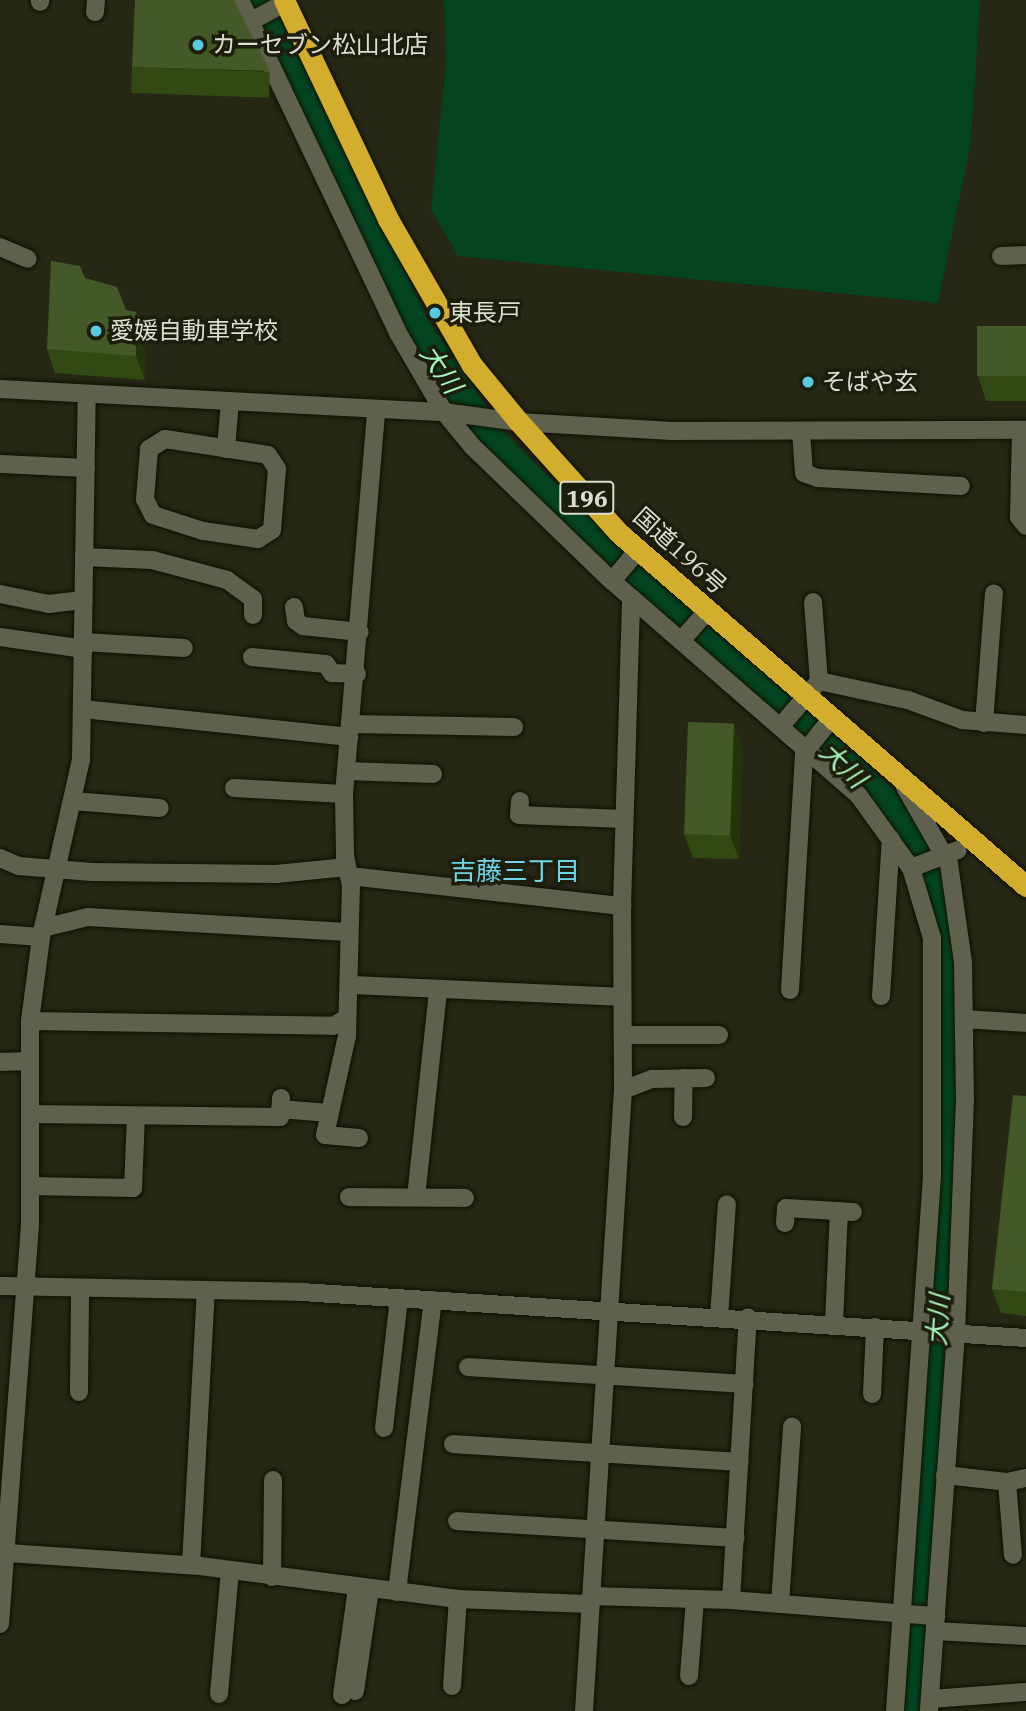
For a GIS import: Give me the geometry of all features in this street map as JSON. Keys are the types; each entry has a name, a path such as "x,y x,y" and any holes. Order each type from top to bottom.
{"highway":[{"name":"国道196号","path":"281,4 388,219 472,365 519,422 633,556 702,617 807,695 827,725 901,780 952,855 1026,886"}],"street":[{"path":"240,0 252,20 398,333 444,412 473,447 631,597 782,724 859,796 911,868 932,938 932,1176 906,1614 895,1711"},
{"path":"252,20 281,4"},
{"path":"0,247 28,259"},
{"path":"1001,256 1026,255"},
{"path":"0,388 376,411 444,412 519,422 672,431 1023,430 1019,516 1026,526"},
{"path":"0,1624 5,1561 8,1428 25,1287 30,1186 30,1021 42,932 74,801 83,709 87,395"},
{"path":"226,449 230,401"},
{"path":"359,1138 325,1135 346,1036 345,1019 350,985 344,794 357,674 376,411"},
{"path":"801,431 804,473 818,478 961,486"},
{"path":"156,441 226,449 268,455 274,460 272,530 266,537 203,531 153,515 146,507 149,449 156,441"},
{"path":"0,464 86,468"},
{"path":"613,579 633,556"},
{"path":"83,557 152,560 227,580 253,599 253,615"},
{"path":"984,723 994,593"},
{"path":"0,594 50,604 84,600"},
{"path":"584,1711 603,1374 623,1090 622,906 631,597"},
{"path":"782,724 807,695 813,602"},
{"path":"295,607 296,621 303,626 360,632"},
{"path":"683,639 702,617"},
{"path":"0,637 84,645 184,648"},
{"path":"252,657 326,664 332,673 357,674"},
{"path":"807,695 908,700 984,723 1026,724"},
{"path":"83,709 351,730 514,727"},
{"path":"790,990 808,747 827,725"},
{"path":"347,771 433,774"},
{"path":"901,780 952,855 958,902 964,1019 956,1333 929,1705 1026,1692"},
{"path":"234,788 344,794"},
{"path":"74,801 160,808"},
{"path":"520,801 519,815 624,819"},
{"path":"881,996 891,838"},
{"path":"911,868 952,855"},
{"path":"0,858 19,866 58,870 276,874 348,871 622,906"},
{"path":"0,934 42,932 88,917 348,932"},
{"path":"350,985 621,997"},
{"path":"416,1197 438,989"},
{"path":"30,1021 334,1026 345,1019"},
{"path":"964,1019 1026,1023"},
{"path":"623,1035 719,1035"},
{"path":"0,1062 30,1061"},
{"path":"683,1117 684,1078"},
{"path":"623,1090 636,1081 706,1078"},
{"path":"30,1114 280,1118 281,1103 329,1113"},
{"path":"30,1186 132,1188 135,1116"},
{"path":"349,1197 465,1198"},
{"path":"719,1317 727,1204"},
{"path":"785,1223 786,1208 846,1211 834,1324"},
{"path":"0,1286 206,1290 398,1298 748,1318 1026,1338"},
{"path":"79,1392 80,1288"},
{"path":"191,1565 206,1290"},
{"path":"384,1429 398,1298"},
{"path":"397,1592 433,1300"},
{"path":"731,1600 748,1318"},
{"path":"872,1394 875,1327"},
{"path":"468,1367 744,1384"},
{"path":"780,1604 794,1527 792,1426"},
{"path":"453,1444 739,1462"},
{"path":"945,1475 1007,1482 1026,1478"},
{"path":"272,1577 273,1480"},
{"path":"1007,1482 1013,1555"},
{"path":"457,1521 734,1538"},
{"path":"5,1561 191,1565 458,1599 731,1600 906,1614 1026,1636"},
{"path":"219,1694 230,1570"},
{"path":"349,1693 364,1589"},
{"path":"453,1686 458,1599"},
{"path":"689,1676 695,1599"}],"shaded area":[{"path":"444,0 980,0 971,142 938,303 458,256 431,210 446,62"}],"building":[{"name":"カーセブン松山北店","path":"135,0 234,0 270,71 132,67"},
{"name":"愛媛自動車学校","path":"51,261 80,266 85,278 117,287 126,310 136,312 136,356 47,349"},
{"path":"977,326 1026,326 1026,376 977,376"},
{"path":"688,722 734,724 730,836 684,834"},
{"path":"1013,1095 1026,1096 1026,1292 992,1289"}],"waterway":[{"name":"大川","path":"257,0 413,327 489,441 605,555 804,728 897,816 931,882 944,938 948,1081 943,1251 911,1711"}],"place":[{"name":"カーセブン松山北店","path":"198,45"},
{"name":"東長戸","path":"435,313"},
{"name":"愛媛自動車学校","path":"96,331"},
{"name":"そばや玄","path":"808,382"}],"district":[{"name":"吉藤三丁目","path":"515,871"}]}
